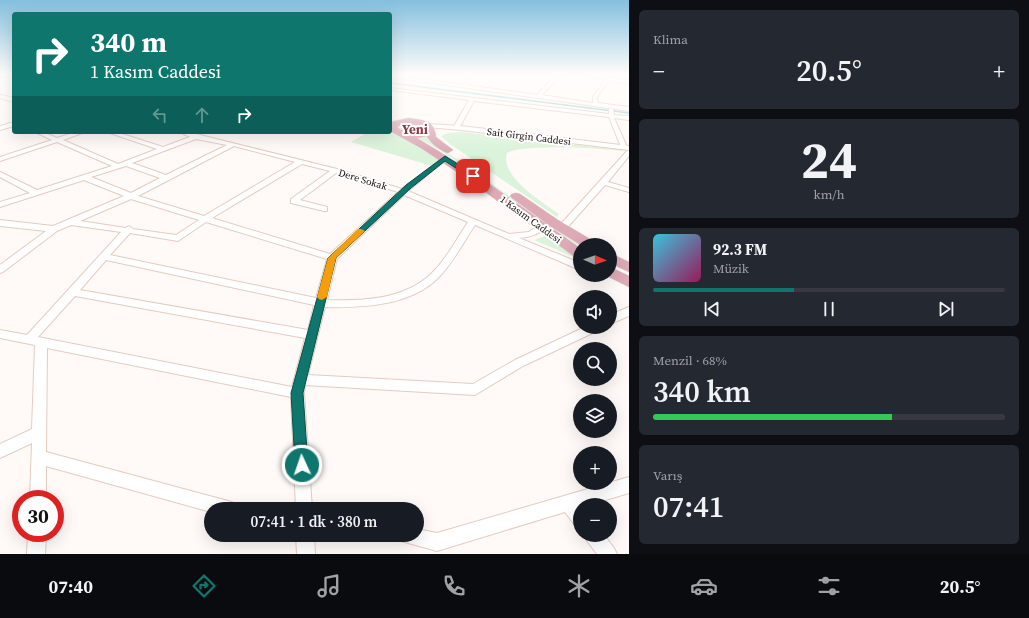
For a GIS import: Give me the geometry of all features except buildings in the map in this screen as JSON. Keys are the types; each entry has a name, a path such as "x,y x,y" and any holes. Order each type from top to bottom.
{"main road":[{"path":"392,118 416,122 430,129"},
{"path":"416,122 403,122 394,124 393,127 396,131 419,135 430,129"},
{"name":"1 Kasım Caddesi","path":"430,129 432,138 445,148 578,238"},
{"name":"1 Kasım Caddesi","path":"396,131 445,158 485,184 541,227 573,249"},
{"path":"617,264 628,276"},
{"path":"617,274 628,276"}],"street":[{"path":"456,128 471,101"},
{"path":"488,101 629,118"},
{"path":"569,101 629,109"},
{"path":"596,101 596,105"},
{"path":"562,228 602,182 612,173 627,149 612,121 610,107"},
{"path":"0,121 12,123"},
{"path":"0,128 12,124"},
{"name":"Sait Girgin Caddesi","path":"430,129 456,128 627,149"},
{"path":"42,134 118,166"},
{"path":"0,159 76,134"},
{"path":"116,134 162,149"},
{"name":"Dere Sokak","path":"188,134 335,170 404,192 573,264"},
{"path":"0,205 34,192 118,166 196,137"},
{"path":"0,270 54,229 131,196 232,144"},
{"path":"304,502 297,393 332,258 409,186 445,158"},
{"path":"70,222 129,229 178,238 205,219 301,161"},
{"path":"125,163 166,178"},
{"path":"324,209 294,201 335,170"},
{"path":"0,174 34,192"},
{"path":"84,177 131,196 332,258"},
{"path":"602,182 629,190"},
{"path":"104,257 320,303 355,304 385,301 406,293 435,276 442,268 473,221"},
{"path":"0,223 54,229"},
{"path":"508,236 531,234 541,227"},
{"path":"38,490 39,433 35,341 72,292 129,229"},
{"path":"617,276 628,276"},
{"path":"72,292 312,335"},
{"path":"617,317 629,311"},
{"path":"0,334 297,393"},
{"path":"301,380 475,390 519,363 580,334"},
{"path":"0,451 39,433"},
{"path":"39,457 204,502"},
{"path":"424,539 437,542 629,485"},
{"path":"568,503 573,509"},
{"path":"36,554 37,542"},
{"path":"305,542 306,554"},
{"path":"599,542 608,554"}],"green space":[{"path":"404,123 420,124 425,129 418,132 407,132 398,127"},
{"path":"461,132 623,151 555,147 522,149 507,153 506,162 516,180 533,196 559,214 557,217 450,144 441,136 448,133"},
{"path":"392,133 441,159 432,166 351,142 365,134"},
{"path":"427,136 435,144 542,219 573,238 573,242 543,224 448,155 416,137"},
{"path":"545,236 573,257 534,240"}],"waterway":[{"path":"532,101 629,113"}],"slow traffic":[{"path":"322,297 332,258 361,231"}],"district":[{"name":"Yeni","path":"415,129"}],"route":[{"path":"302,465 297,393 332,258 409,186 445,158 473,176"}]}
